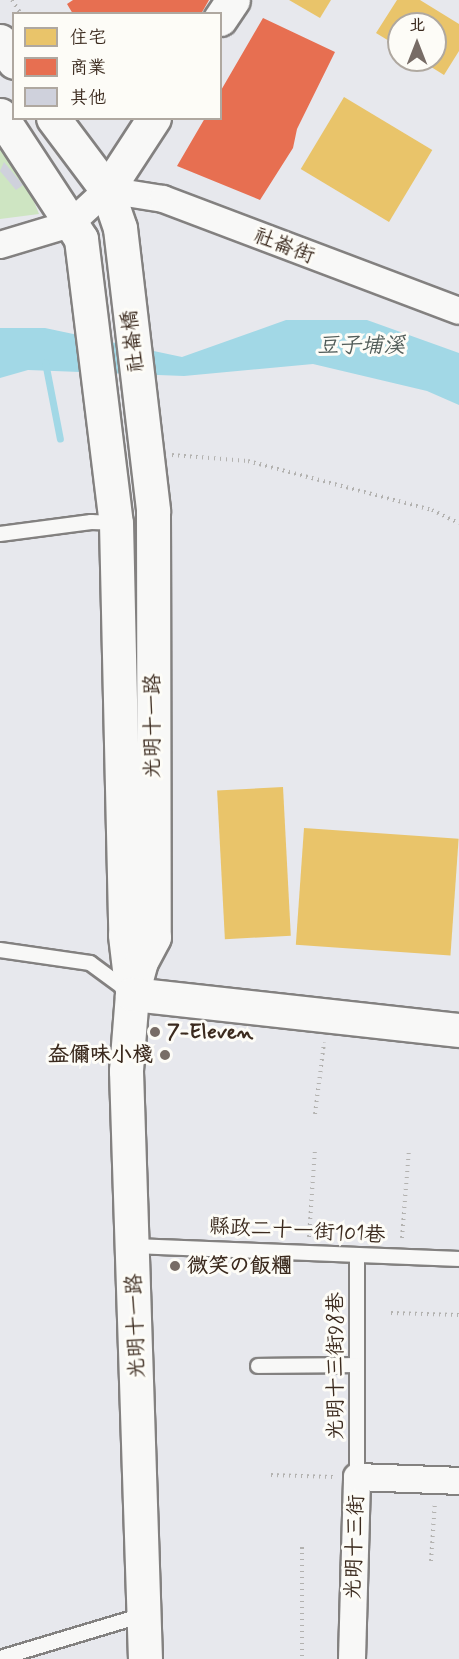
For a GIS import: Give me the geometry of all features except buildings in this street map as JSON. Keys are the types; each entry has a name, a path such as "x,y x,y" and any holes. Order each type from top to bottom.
{"street":[{"path":"222,16 233,0"},
{"path":"0,41 12,59"},
{"path":"0,115 76,232"},
{"name":"社崙橋","path":"54,120 106,190 120,228 159,454"},
{"path":"0,245 76,232 153,120"},
{"name":"社崙街","path":"106,190 163,199 459,311"},
{"name":"社崙橋","path":"76,232 109,456"},
{"name":"光明十一路","path":"145,1659 134,1246 126,1071 132,994 141,961 154,937 153,510 159,454"},
{"name":"光明十一路","path":"109,456 116,523 124,935 132,994"},
{"path":"132,994 459,1030"},
{"name":"光明十三街","path":"352,1659 357,1477 448,1480"}],"lane":[{"path":"0,534 92,522 116,523"},
{"path":"0,950 90,963 132,994"},
{"name":"縣政二十一街101巷","path":"134,1246 459,1259"},
{"name":"光明十三街98巷","path":"357,1255 357,1477"},
{"path":"258,1366 357,1365"},
{"path":"0,1658 143,1615"}],"path":[{"path":"159,454 248,461 432,510 459,523"},
{"path":"315,1114 328,1015"},
{"path":"308,1252 315,1148"},
{"path":"400,1257 409,1150"},
{"path":"391,1313 459,1315"},
{"path":"271,1475 357,1477"},
{"path":"431,1561 448,1480"},
{"path":"302,1547 302,1659"}],"green space":[{"path":"0,148 26,182 39,214 0,219"}],"water":[{"name":"豆子埔溪","path":"286,320 367,320 459,353 459,405 427,391 313,364 184,376 28,370 0,378 0,328 45,328 182,357"}],"waterway":[{"path":"45,362 60,439"}],"place":[{"name":"7-Eleven","path":"155,1032"},
{"name":"盇儞味小棧","path":"165,1055"},
{"name":"微笑の飯糰","path":"175,1266"}]}
